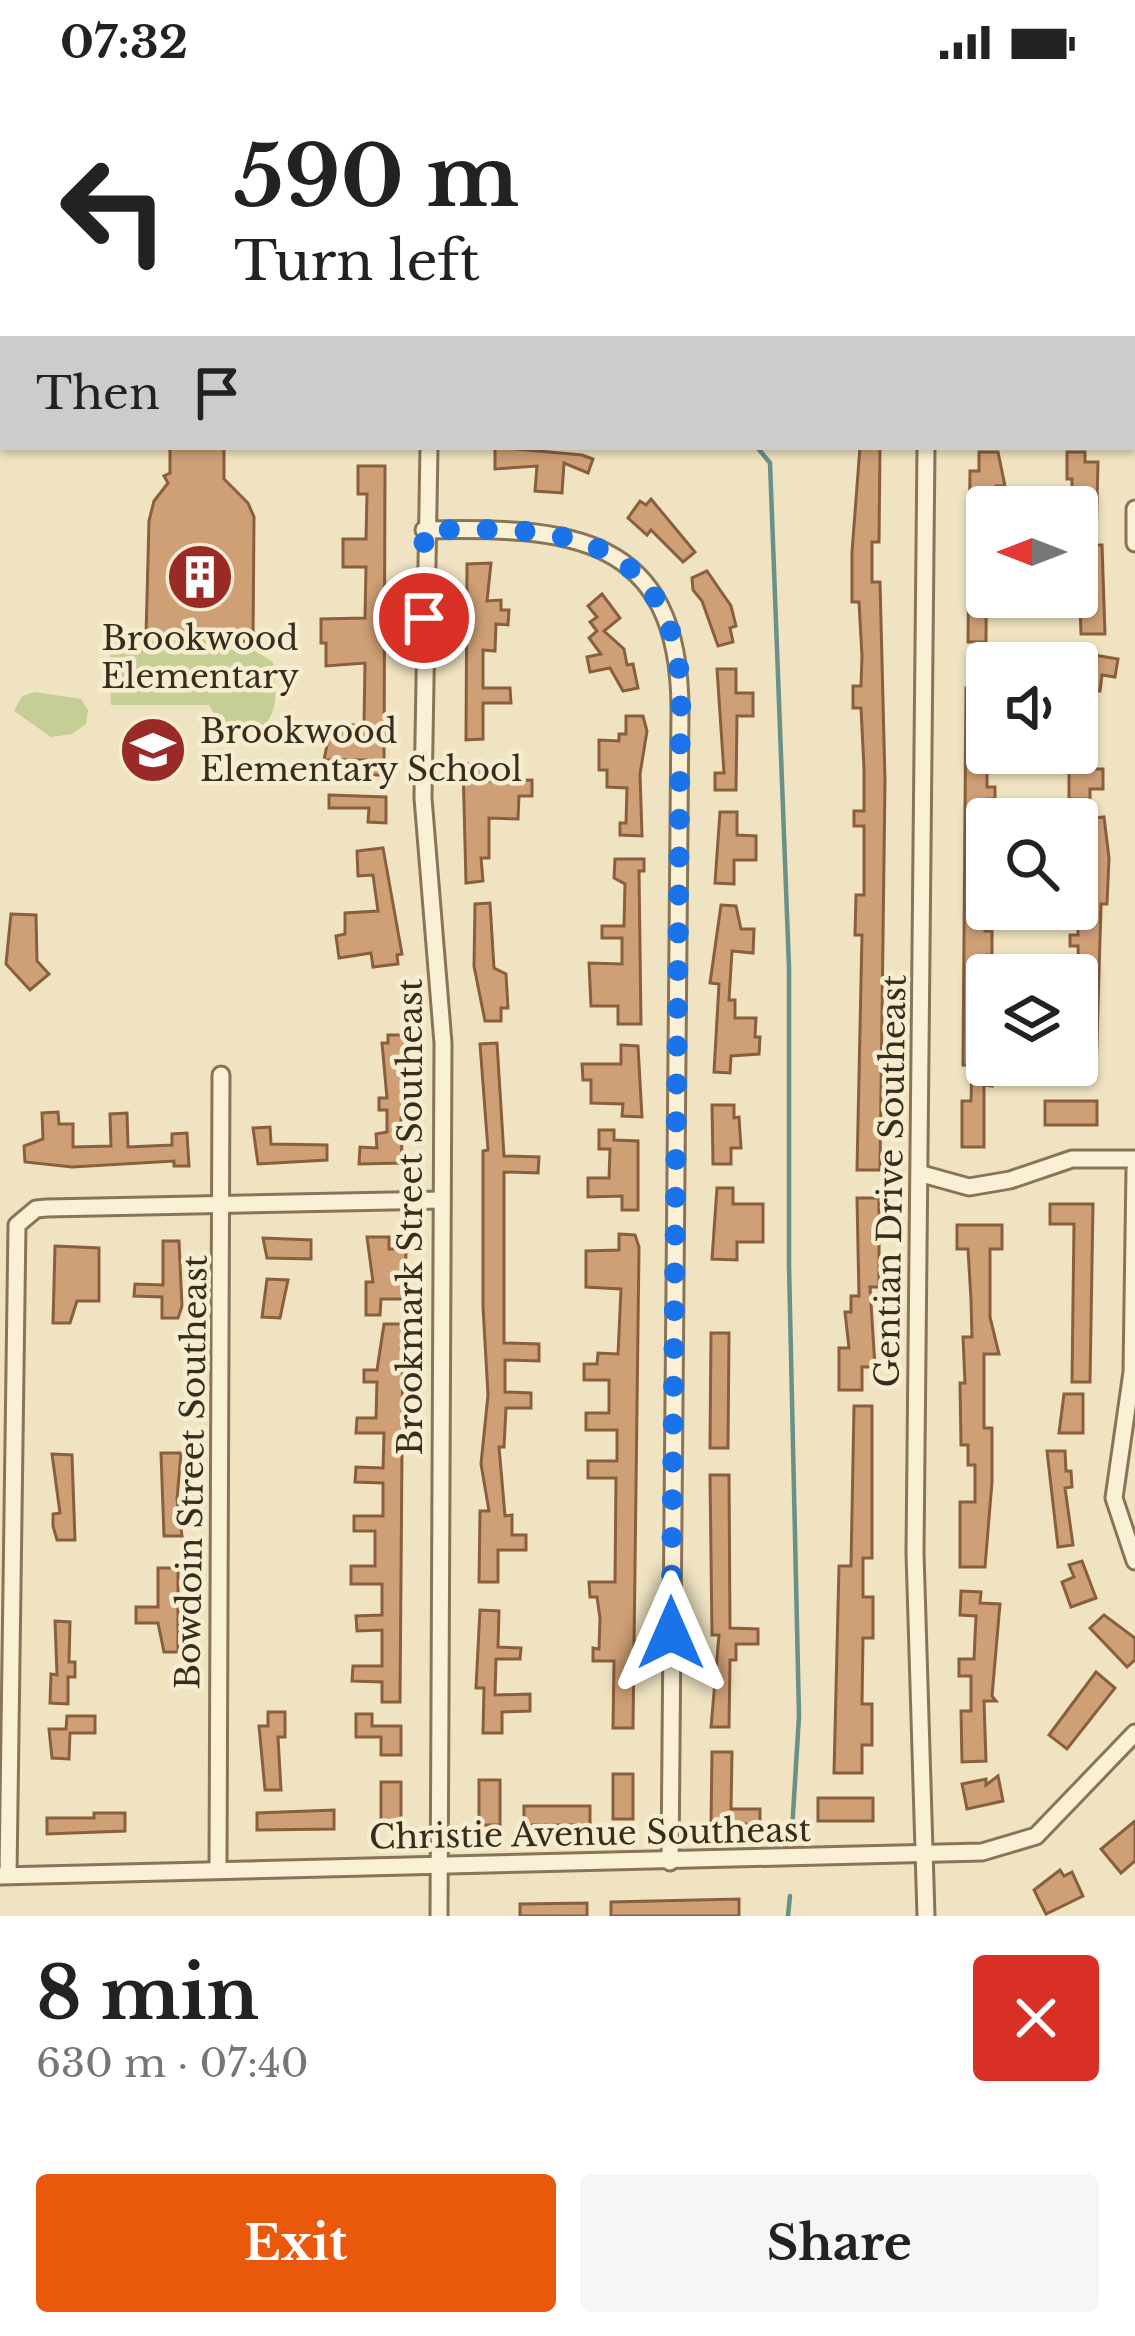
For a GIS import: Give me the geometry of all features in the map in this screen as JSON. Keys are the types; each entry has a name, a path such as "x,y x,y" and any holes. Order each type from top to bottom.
{"street":[{"name":"Brookmark Street Southeast","path":"429,450 422,799 442,996 439,1916"},
{"name":"Gentian Drive Southeast","path":"926,450 915,1553 926,1916"},
{"path":"1135,509 1135,543"},
{"path":"424,530 532,530 599,547 636,574 658,605 674,641 680,759 670,1862"},
{"name":"Bowdoin Street Southeast","path":"218,1869 221,1075"},
{"path":"922,1174 969,1187 1010,1180 1072,1159 1135,1159"},
{"path":"1135,1168 1132,1372 1114,1498 1135,1561"},
{"path":"4,1875 14,1231 23,1216 47,1208 442,1200"},
{"name":"Christie Avenue Southeast","path":"4,1875 982,1852 1036,1835 1135,1733"}],"green space":[{"path":"215,639 226,650 253,650 273,662 273,710 255,733 222,727 209,705 111,705 110,642"},
{"path":"35,692 81,699 88,710 86,724 72,734 51,737 14,711 22,696"}],"building":[{"name":"Brookwood Elementary","path":"170,450 224,450 224,479 248,503 254,517 253,641 233,642 231,635 146,636 149,521 154,501 168,483 164,476 170,473"},
{"path":"495,450 593,459 588,473 564,463 562,493 535,491 537,466 495,469"},
{"path":"860,450 880,450 879,542 872,542 872,582 880,582 885,781 880,1170 857,1170 862,935 855,935 856,895 864,895 864,826 854,826 854,811 864,811 864,769 861,708 853,708 853,686 861,686 862,656 859,602 852,602"},
{"path":"979,452 998,452 1005,486 970,486 970,471 979,471"},
{"path":"1067,452 1085,452 1085,462 1098,462 1097,486 1072,486 1072,479 1067,479"},
{"path":"358,466 385,466 384,775 366,775 366,760 324,760 331,725 364,725 365,663 326,666 326,643 321,643 321,619 365,618 366,567 343,567 343,539 366,539 367,494 358,494"},
{"path":"651,499 695,552 683,562 651,530 647,535 628,518 640,501 646,505"},
{"path":"1098,545 1102,545 1105,634 1081,634 1080,618 1098,618"},
{"path":"491,563 487,601 501,600 501,610 509,610 508,625 496,624 495,651 483,650 483,688 510,688 511,703 483,703 483,739 466,740 467,564"},
{"path":"707,571 731,606 736,626 730,628 733,642 718,646 702,601 693,590 692,578"},
{"path":"602,594 620,618 604,631 624,649 627,665 633,664 638,688 623,691 610,668 590,672 587,657 601,654 589,638 597,631 590,622 597,617 588,606"},
{"path":"968,618 986,618 986,642 968,642"},
{"path":"1098,656 1118,659 1115,677 1102,675 1100,691"},
{"path":"717,669 736,669 736,693 753,693 753,716 737,716 736,790 715,790 715,773 724,773"},
{"path":"966,688 966,774 987,774 987,787 995,787 995,798 966,798 966,930 992,931 992,954 966,954 963,1065"},
{"path":"626,716 643,716 647,731 640,774 642,836 620,835 620,823 626,823 627,788 607,787 607,770 599,770 599,740 619,741 619,734 626,734"},
{"path":"463,764 486,764 486,781 532,780 532,796 519,796 518,819 489,818 489,858 481,858 483,881 466,883"},
{"path":"1103,769 1103,789 1090,789 1090,798 1069,798 1069,774 1098,774"},
{"path":"329,795 386,797 386,823 368,822 369,808 329,808"},
{"path":"720,812 737,812 737,835 756,836 756,860 734,860 734,884 715,883"},
{"path":"1104,817 1109,858 1107,904 1101,904 1098,1008 1098,954 1078,954 1078,946 1070,946 1070,935 1098,930 1098,818"},
{"path":"383,848 402,954 397,955 398,964 373,967 371,953 339,958 336,936 345,934 345,913 378,911 373,875 358,876 357,851"},
{"path":"615,859 644,859 644,871 639,871 641,1024 618,1024 618,1006 591,1006 589,963 622,964 622,938 602,938 602,926 624,926 625,884 614,878"},
{"path":"490,903 494,968 506,974 508,1008 501,1008 501,1021 485,1021 474,966 475,904"},
{"path":"721,905 736,906 741,929 754,929 753,953 732,951 729,1000 735,1000 735,1018 756,1018 755,1037 760,1037 759,1054 731,1056 730,1073 714,1072 719,984 710,983"},
{"path":"11,914 36,915 37,961 49,974 30,990 6,964"},
{"path":"388,1035 403,1035 407,1046 405,1095 411,1095 411,1108 401,1118 402,1163 359,1164 360,1147 377,1148 376,1134 387,1132 387,1110 379,1110 379,1098 387,1098 382,1043 388,1043"},
{"path":"497,1043 504,1156 539,1157 538,1173 504,1172 504,1343 539,1344 539,1361 505,1360 505,1392 531,1393 531,1408 506,1408 504,1447 499,1447 505,1516 512,1515 512,1535 526,1535 526,1550 498,1550 498,1582 479,1582 480,1511 489,1511 481,1464 488,1395 483,1151 488,1150 480,1044"},
{"path":"621,1045 638,1046 642,1117 622,1116 623,1104 591,1103 591,1080 583,1080 582,1064 621,1064"},
{"path":"971,1086 984,1086 984,1147 962,1147 962,1101 971,1101"},
{"path":"1045,1101 1097,1101 1097,1125 1045,1125"},
{"path":"712,1105 734,1105 734,1118 739,1117 741,1148 731,1148 731,1164 713,1164"},
{"path":"58,1112 59,1124 73,1124 73,1147 111,1146 110,1114 127,1113 128,1147 172,1145 172,1134 187,1133 189,1166 174,1166 174,1161 72,1167 25,1162 24,1146 43,1139 42,1113"},
{"path":"270,1127 271,1144 327,1145 327,1160 258,1164 253,1128"},
{"path":"599,1130 614,1130 614,1140 638,1141 638,1210 622,1210 622,1196 588,1197 588,1178 609,1178 610,1149 599,1149"},
{"path":"717,1188 733,1188 733,1204 763,1204 763,1242 737,1242 737,1260 712,1259"},
{"path":"857,1198 879,1198 879,1287 870,1287 875,1367 862,1367 862,1390 839,1390 839,1348 849,1348 845,1312 851,1312 851,1296 859,1296"},
{"path":"1050,1204 1093,1204 1090,1382 1072,1382 1074,1224 1050,1224"},
{"path":"957,1225 1002,1225 1002,1249 990,1249 990,1317 999,1354 984,1354 984,1428 992,1428 985,1567 960,1567 960,1502 975,1502 975,1465 968,1465 968,1445 961,1445 963,1337 972,1337 968,1249 957,1249"},
{"path":"619,1234 635,1235 639,1247 633,1728 613,1728 614,1661 593,1661 593,1648 599,1649 600,1618 589,1582 615,1582 616,1478 588,1478 588,1461 617,1461 617,1430 586,1430 586,1413 609,1413 609,1380 584,1380 584,1364 597,1364 598,1353 618,1354 621,1289 586,1287 586,1251 619,1250"},
{"path":"367,1237 389,1237 389,1249 406,1249 405,1299 381,1299 380,1315 366,1315 366,1282 373,1282"},
{"path":"263,1238 311,1240 311,1259 267,1258"},
{"path":"163,1241 179,1241 182,1306 178,1318 162,1318 162,1297 134,1296 135,1284 163,1285"},
{"path":"55,1246 99,1248 99,1301 77,1301 70,1323 53,1323"},
{"path":"267,1279 288,1280 280,1318 262,1317"},
{"path":"384,1324 403,1324 400,1702 382,1702 382,1682 352,1681 353,1666 382,1666 382,1630 357,1631 356,1616 382,1615 382,1584 351,1584 351,1566 375,1566 375,1531 354,1531 354,1516 383,1516 383,1483 355,1482 356,1467 383,1468 384,1433 356,1433 357,1418 376,1418 377,1382 364,1382 364,1370 377,1370"},
{"path":"711,1333 729,1333 728,1448 710,1448"},
{"path":"1064,1394 1083,1394 1083,1433 1059,1433"},
{"path":"854,1406 872,1406 872,1558 863,1558 863,1597 873,1597 873,1638 863,1638 862,1704 872,1704 872,1745 862,1745 862,1773 834,1773 839,1566 851,1566"},
{"path":"1047,1451 1065,1451 1066,1471 1071,1471 1072,1487 1065,1488 1073,1545 1058,1547"},
{"path":"161,1453 181,1453 177,1499 182,1536 164,1536"},
{"path":"52,1454 72,1455 75,1540 57,1540 53,1526 53,1514 60,1513"},
{"path":"710,1475 729,1475 730,1628 758,1629 758,1644 736,1644 736,1660 730,1660 729,1727 711,1727 719,1635 712,1635"},
{"path":"1082,1561 1096,1598 1071,1607 1062,1582 1074,1577 1069,1565"},
{"path":"158,1568 178,1568 178,1652 164,1652 158,1623 136,1623 136,1607 158,1607"},
{"path":"961,1591 981,1592 980,1603 1000,1604 992,1696 996,1701 984,1701 986,1761 962,1762 961,1711 971,1711 971,1676 959,1676 959,1659 974,1659 976,1616 960,1615"},
{"path":"480,1610 499,1611 498,1647 521,1648 520,1659 496,1659 495,1695 530,1694 530,1711 502,1712 502,1733 483,1733 484,1688 476,1688"},
{"path":"1104,1615 1135,1638 1135,1660 1127,1667 1090,1628"},
{"path":"55,1621 70,1622 69,1662 75,1662 75,1677 68,1677 68,1704 50,1703 51,1674 57,1675"},
{"path":"1096,1672 1115,1688 1067,1749 1049,1735"},
{"path":"268,1712 285,1712 285,1737 278,1737 281,1790 265,1790 259,1726 268,1726"},
{"path":"356,1714 372,1714 372,1726 401,1726 401,1755 381,1755 381,1737 356,1737"},
{"path":"67,1716 95,1716 95,1733 70,1733 69,1759 52,1758 49,1729 66,1729"},
{"path":"712,1752 732,1752 731,1809 760,1809 760,1824 711,1825"},
{"path":"613,1774 633,1774 633,1819 613,1819"},
{"path":"998,1776 1003,1801 967,1809 962,1784 986,1779 986,1785"},
{"path":"479,1780 500,1780 500,1825 479,1825"},
{"path":"381,1782 401,1782 401,1827 381,1827"},
{"path":"818,1798 873,1798 873,1821 818,1821"},
{"path":"524,1806 590,1806 590,1825 524,1825"},
{"path":"334,1810 334,1829 257,1830 257,1813"},
{"path":"94,1813 125,1813 125,1831 47,1834 47,1818 94,1818"},
{"path":"1135,1821 1135,1861 1121,1873 1101,1849"},
{"path":"1060,1870 1064,1876 1072,1872 1083,1896 1046,1914 1034,1890"},
{"path":"739,1899 739,1916 611,1916 611,1902"},
{"path":"587,1903 587,1916 520,1916 520,1904"}],"waterway":[{"path":"759,450 770,463 789,968 789,1265 799,1716 792,1831"},
{"path":"788,1916 790,1896"}],"place":[{"name":"Brookwood Elementary","path":"200,577"},
{"name":"Brookwood Elementary School","path":"153,750"}],"route":[{"path":"424,618 424,530 532,530 599,547 628,567 658,605 674,641 680,674 680,759 671,1633"}]}
